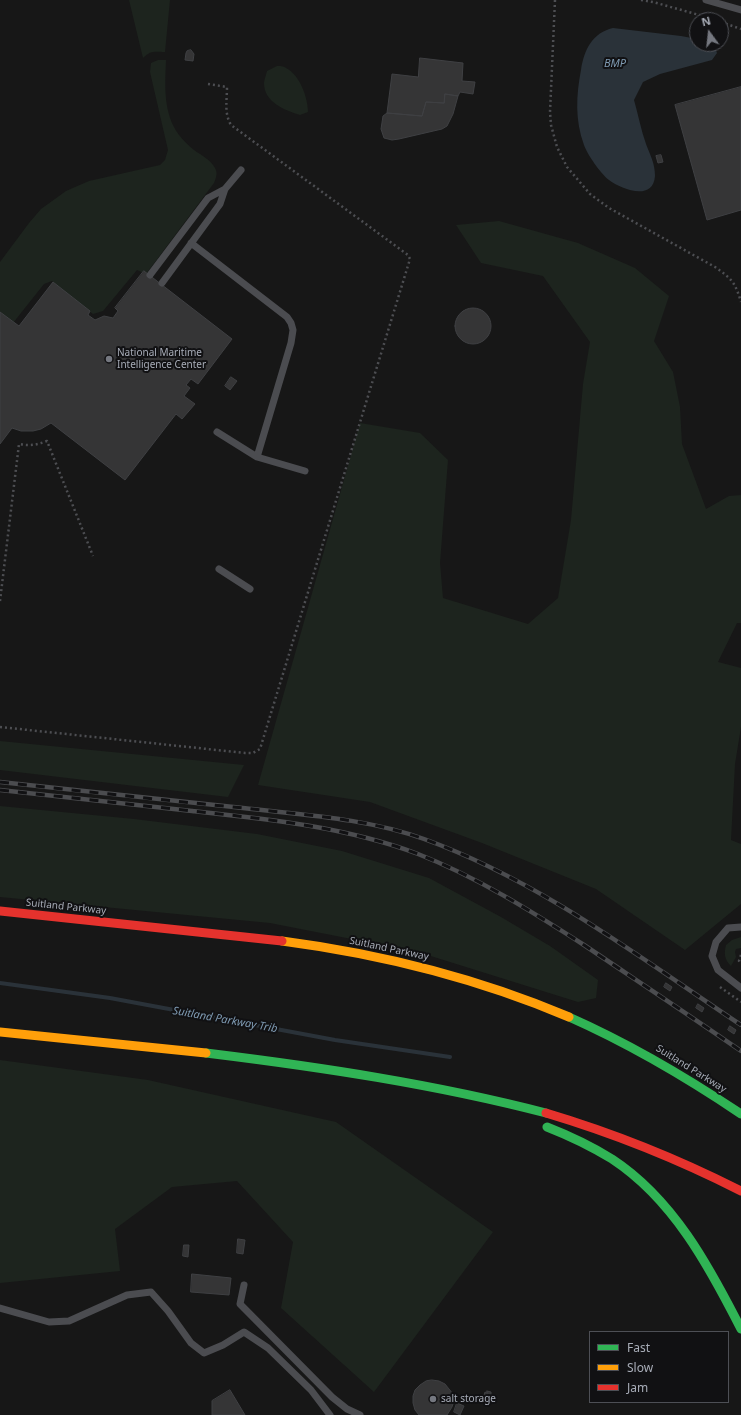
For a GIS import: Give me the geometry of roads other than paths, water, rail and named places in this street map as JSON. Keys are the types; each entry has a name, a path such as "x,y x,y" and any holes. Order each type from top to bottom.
{"highway":[{"name":"Suitland Parkway","path":"0,911 236,936 314,946 383,958 451,974 550,1008 612,1036 672,1069 741,1114"},
{"path":"0,1032 231,1056 327,1069 438,1088 517,1106 603,1131 667,1156 741,1191"},
{"path":"438,1088 495,1110"},
{"path":"542,1125 573,1137 600,1152 627,1170 660,1200 682,1227 700,1254 723,1293 741,1329"}],"lane":[{"path":"706,0 741,10"},
{"path":"150,275 208,198 224,189 241,170"},
{"path":"162,283 220,204 224,189"},
{"path":"191,243 255,291 287,317 291,323 293,330 291,343 257,458"},
{"path":"217,432 257,458 305,471"},
{"path":"219,569 250,589"},
{"path":"741,927 728,928 716,942 712,956 718,970 741,988"},
{"path":"244,1285 240,1304 332,1397 347,1409 360,1415"},
{"path":"0,1308 49,1322 69,1321 127,1295 151,1292 168,1311 191,1343 204,1353 223,1345 244,1332 273,1353 311,1390 330,1415"}],"water":[{"name":"BMP","path":"613,28 689,38 689,52 717,53 712,60 660,74 643,82 634,100 644,139 653,163 655,176 653,184 649,189 643,191 628,190 609,180 595,164 588,153 581,136 577,99 582,63 590,43 594,38 606,30"}],"waterway":[{"name":"Suitland Parkway Trib","path":"0,983 110,998 335,1040 450,1057"}],"railway":[{"path":"0,782 334,818 380,826 424,839 467,856 548,898 626,947 741,1025"},
{"path":"0,790 249,817 306,825 363,837 418,854 461,873 503,895 544,920 584,945 741,1051"}],"place":[{"name":"National Maritime Intelligence Center","path":"109,359"},
{"name":"salt storage","path":"433,1399"}]}
